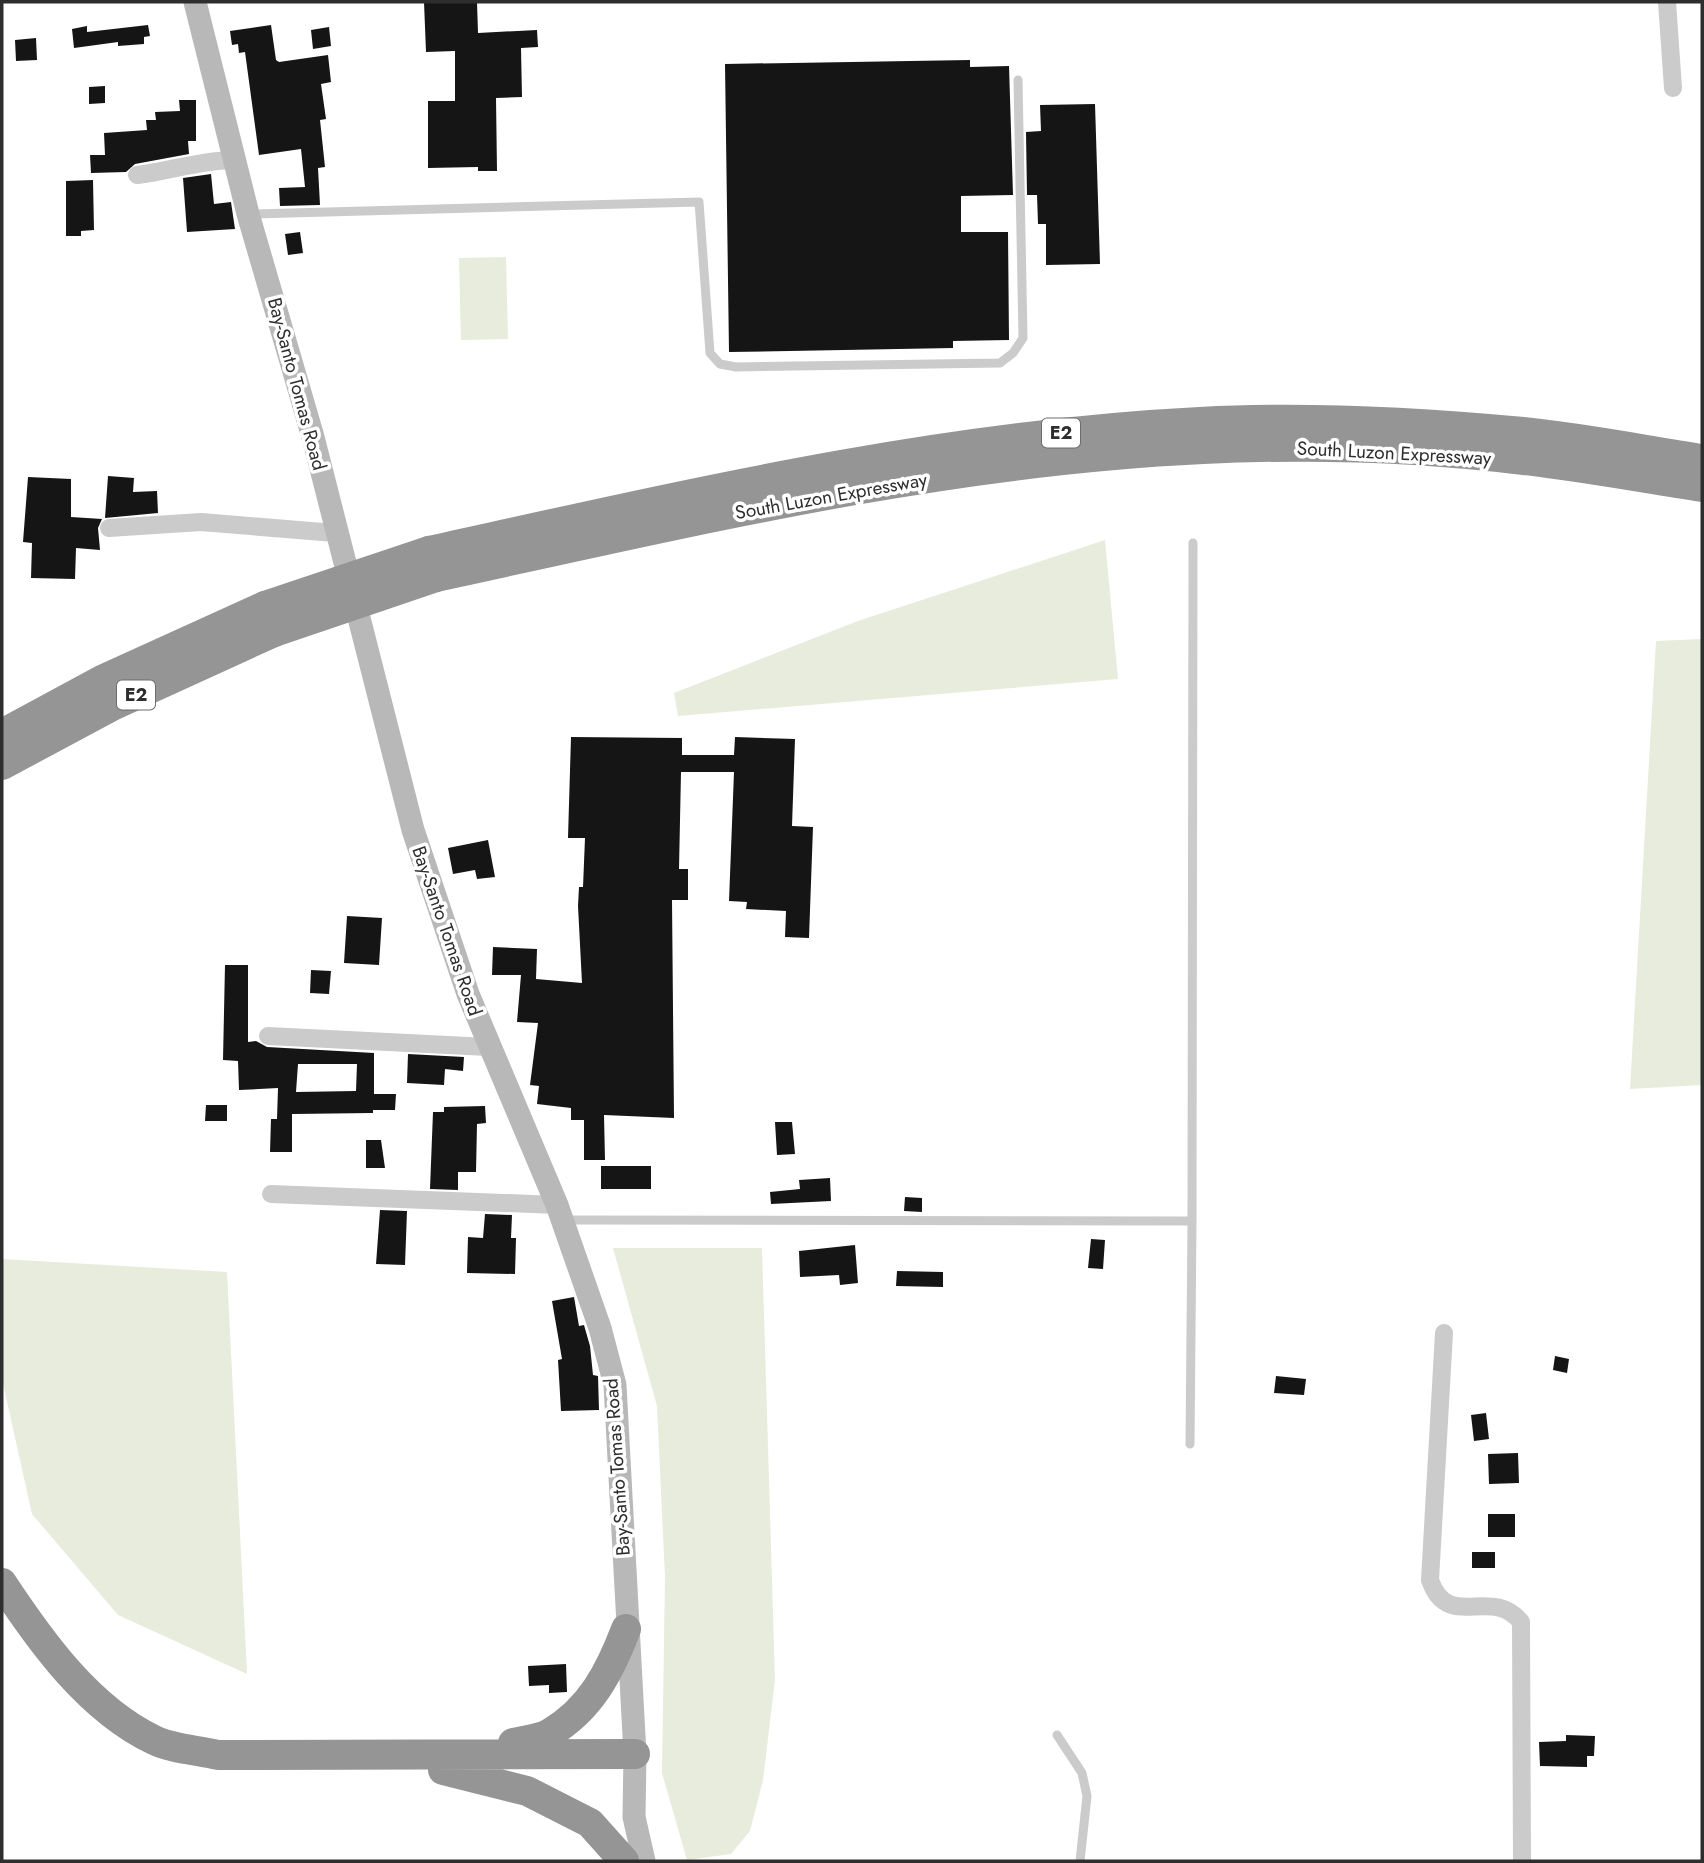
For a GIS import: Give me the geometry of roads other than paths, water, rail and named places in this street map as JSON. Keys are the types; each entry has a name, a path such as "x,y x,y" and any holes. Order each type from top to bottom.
{"highway":[{"name":"South Luzon Expressway","path":"2,734 102,680 432,564 755,479 1009,438 1201,422 1366,421 1513,431 1702,459"},
{"name":"South Luzon Expressway","path":"432,564 1013,465 1203,449 1365,448 1523,460 1702,487"},
{"name":"South Luzon Expressway","path":"2,765 270,619"},
{"path":"2,1583 38,1638 116,1719 157,1742 218,1755 469,1753 634,1762"},
{"path":"2,1612 26,1648 106,1732 151,1758 216,1771 443,1770 634,1762"},
{"path":"469,1753 548,1734 583,1708 611,1669 626,1629"},
{"path":"443,1770 527,1791 590,1823 624,1861"}],"main road":[{"name":"Bay-Santo Tomas Road","path":"195,2 248,214 313,437 335,533 413,830 488,1047 559,1213 600,1328 615,1385 622,1480 634,1817 644,1861"}],"street":[{"path":"1667,2 1673,88"},
{"path":"138,175 179,170 211,160 235,160"},
{"path":"109,528 201,522 335,533"},
{"path":"268,1036 488,1047"},
{"path":"271,1195 559,1213"},
{"path":"1444,1333 1430,1580 1436,1596 1448,1605 1496,1606 1511,1610 1521,1622 1522,1861"}],"lane":[{"path":"248,214 699,202 710,353 720,364 736,367 1000,363 1013,353 1023,338 1018,80"},
{"path":"1190,1444 1193,543"},
{"path":"559,1213 1192,1221"},
{"path":"1057,1735 1082,1773 1087,1796 1080,1861"}]}
